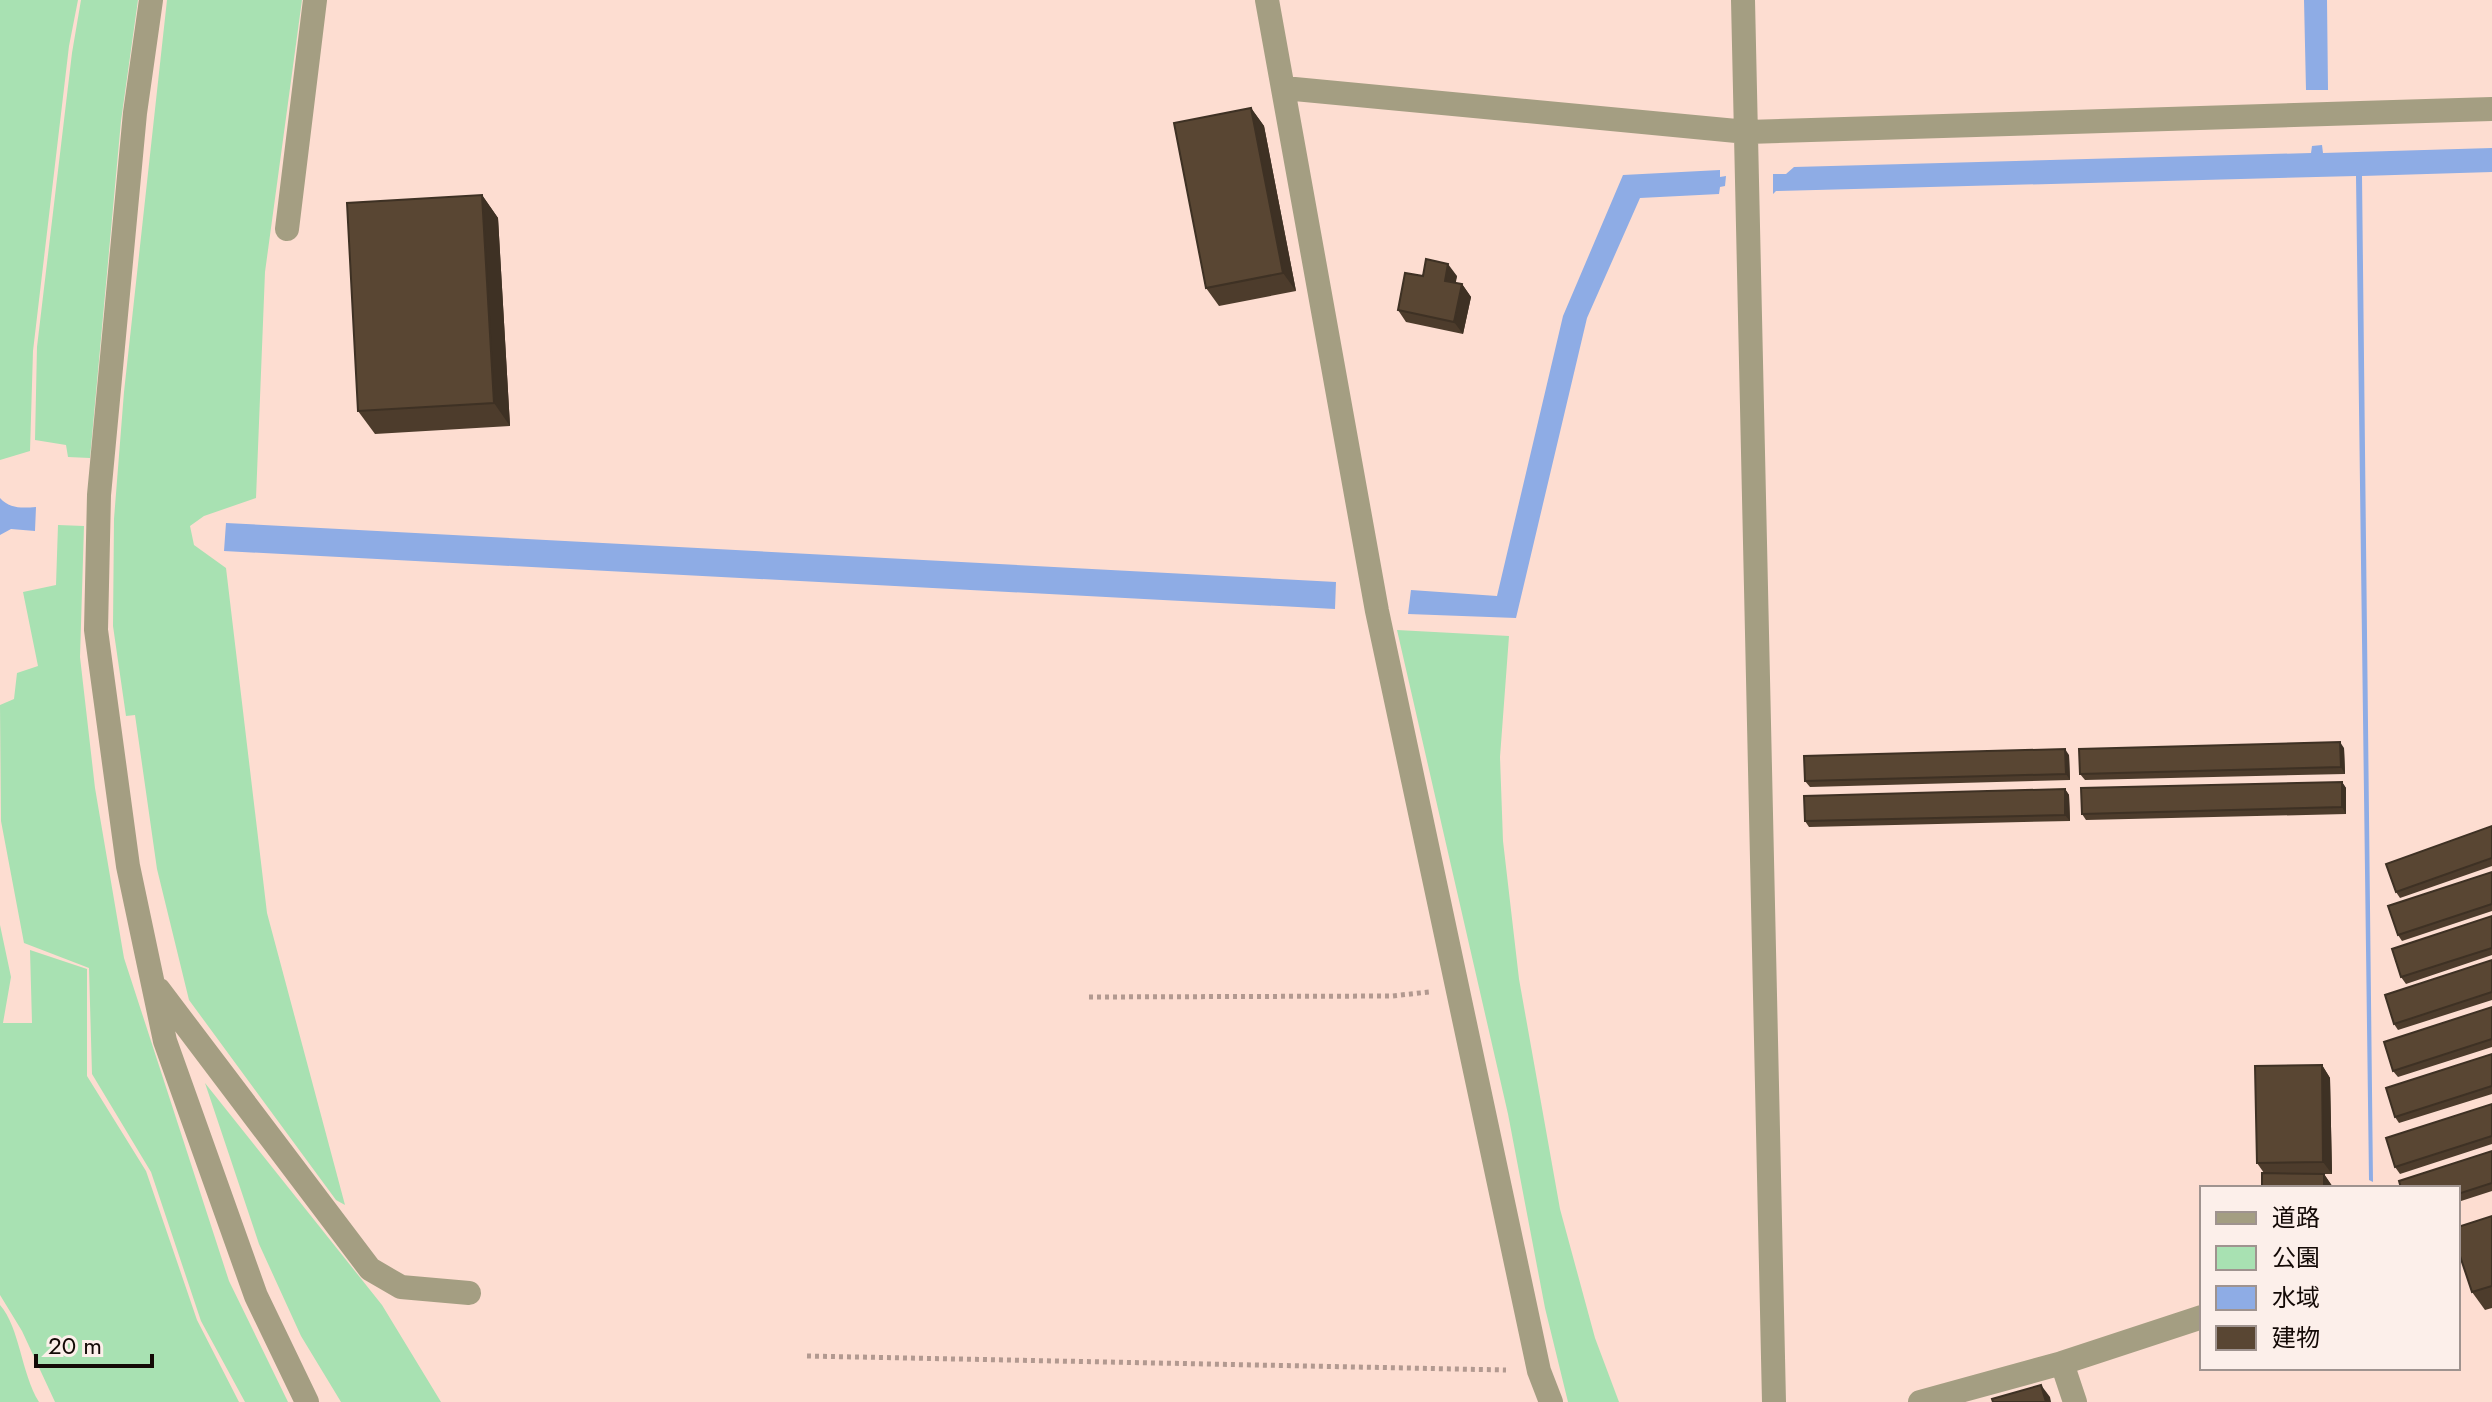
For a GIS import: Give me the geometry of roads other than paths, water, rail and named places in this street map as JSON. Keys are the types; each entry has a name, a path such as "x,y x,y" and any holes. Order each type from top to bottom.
{"street":[{"path":"151,0 135,113 99,495 96,630 128,866 165,1041 256,1296 307,1402"},
{"path":"287,229 315,0"},
{"path":"1267,0 1377,611 1539,1371 1551,1402"},
{"path":"1743,0 1774,1402"},
{"path":"1284,88 1747,132 2492,109"},
{"path":"153,982 370,1269 401,1287 469,1293"},
{"path":"1920,1402 2062,1363 2200,1318"},
{"path":"2062,1363 2075,1402"}],"water":[{"path":"2304,0 2327,0 2328,90 2306,90"},
{"path":"2322,145 2323,153 2492,148 2492,172 2362,176 2373,1182 2369,1180 2356,176 1776,191 1773,194 1773,174 1786,174 1794,167 2311,153 2312,146"},
{"path":"1720,170 1720,177 1726,176 1725,186 1720,187 1719,194 1640,198 1587,318 1516,618 1408,614 1411,590 1497,596 1563,316 1623,175"},
{"path":"0,498 12,506 36,507 35,531 11,529 0,535"},
{"path":"226,523 1336,582 1335,609 224,551"}]}
